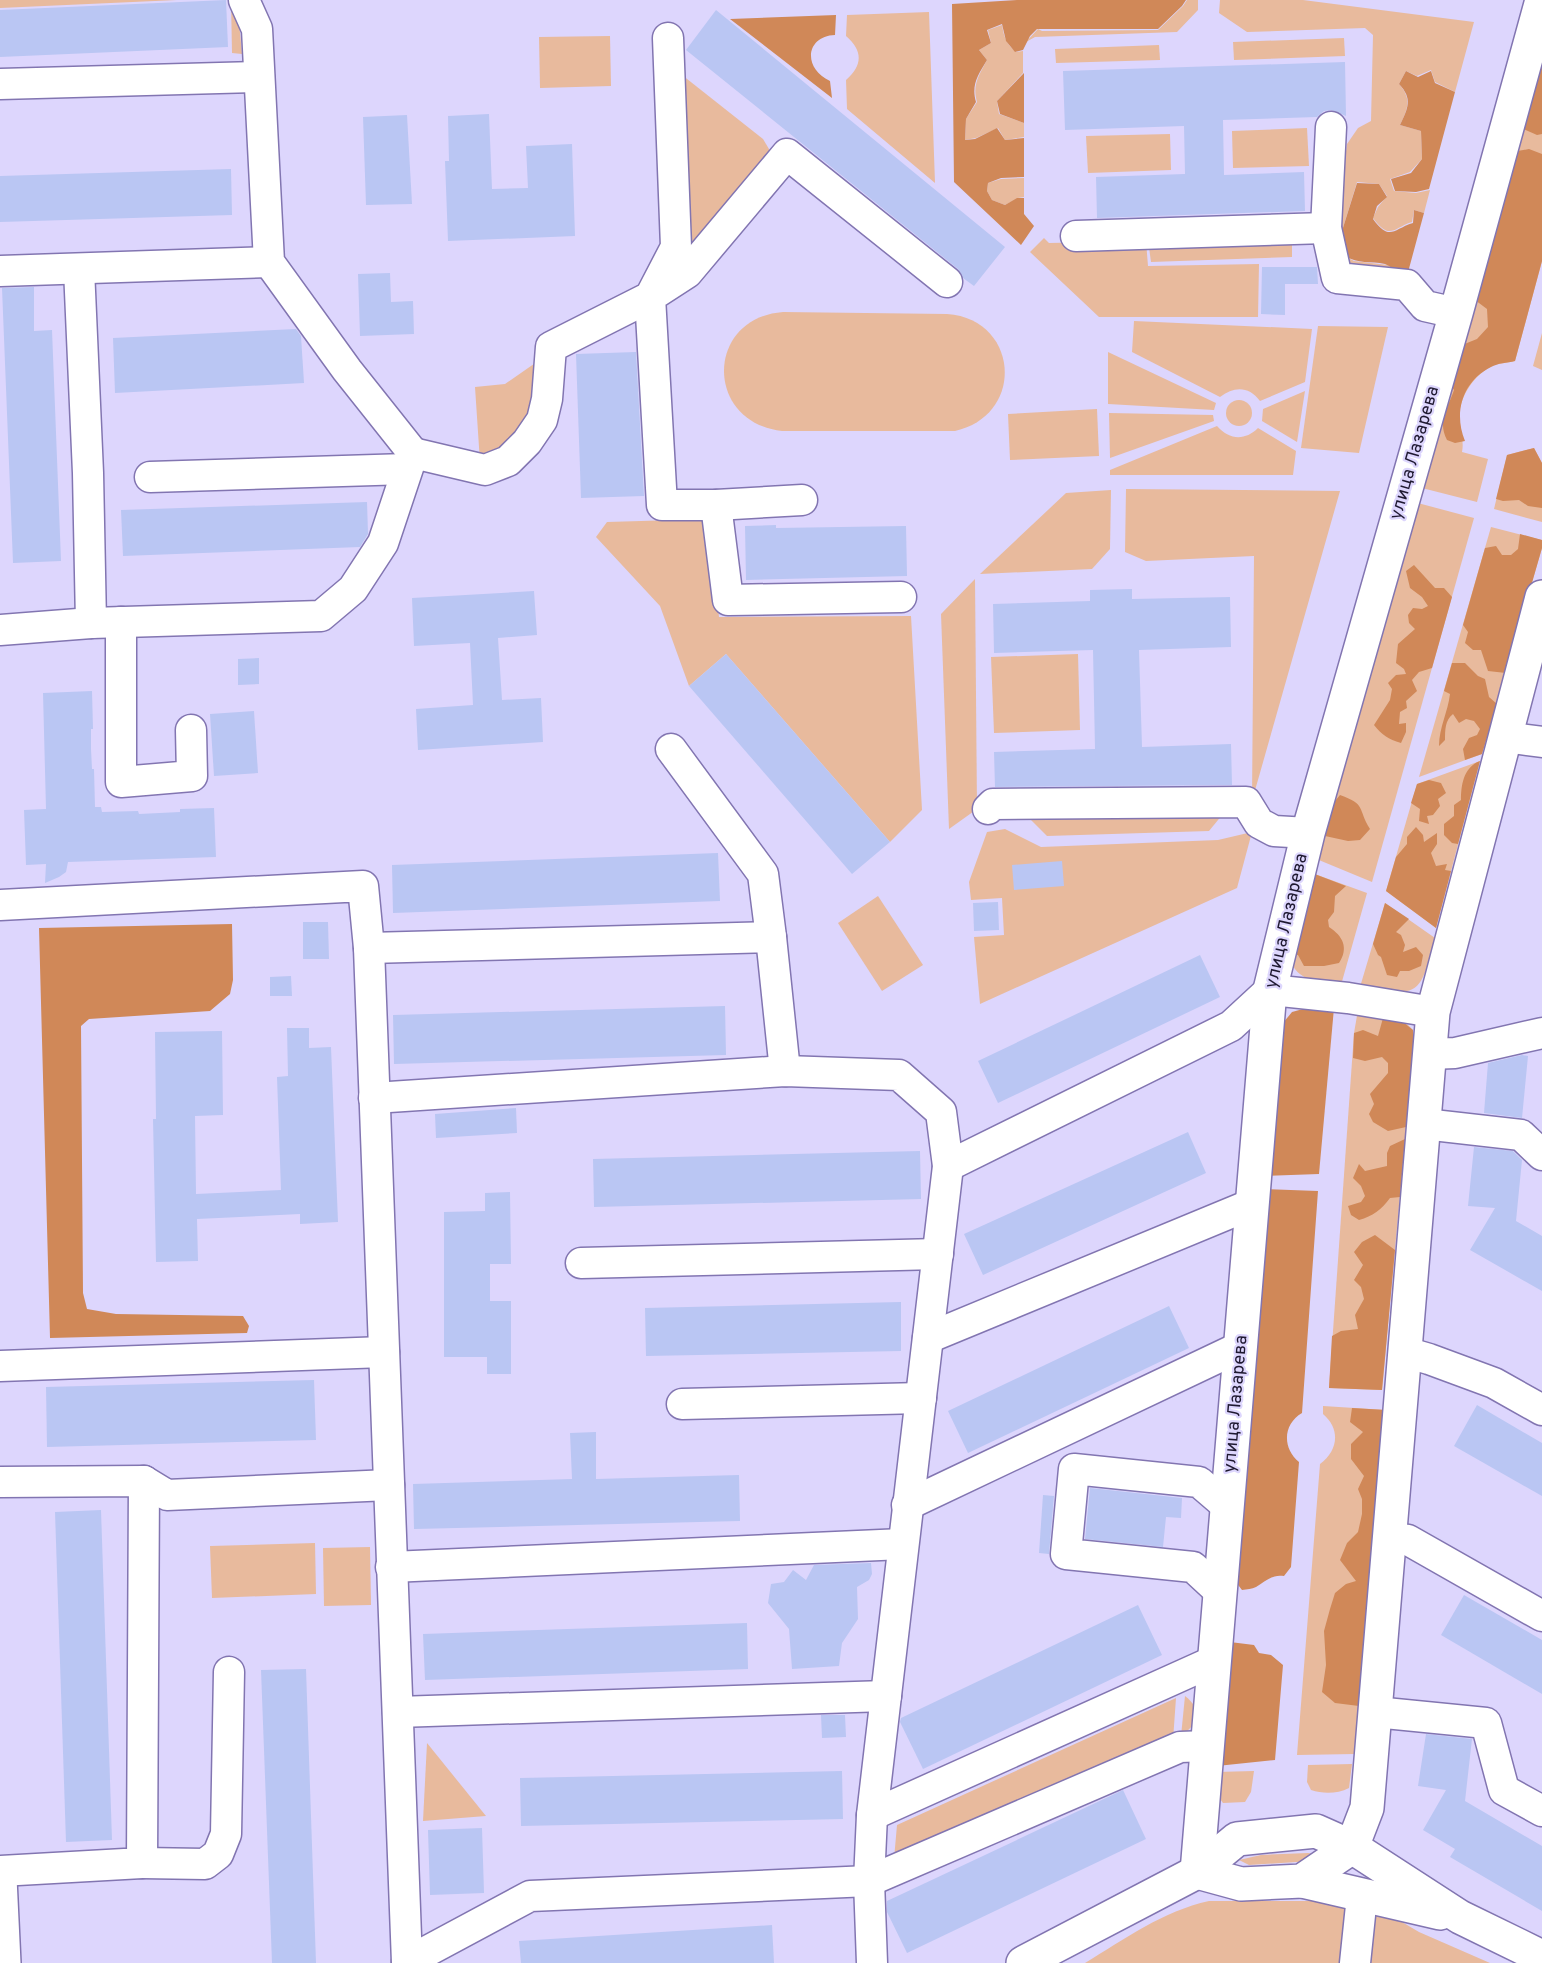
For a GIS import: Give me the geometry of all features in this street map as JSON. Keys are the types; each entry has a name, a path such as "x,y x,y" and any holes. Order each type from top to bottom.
{"main road":[{"name":"улица Лазарева","path":"1197,1872 1270,990 1308,833 1456,313 1542,0"},
{"path":"1302,1881 1352,1847 1367,1808 1433,1012 1506,737 1536,645 1542,597"},
{"path":"1023,1963 1197,1872 1237,1839 1316,1831 1352,1847 1460,1917 1542,1957"},
{"path":"1197,1872 1241,1884 1302,1881 1460,1917"},
{"path":"0,1878 4,1963"}],"street":[{"path":"244,0 257,29 269,262 410,461"},
{"path":"668,38 676,247 650,297 662,505 716,505 802,500"},
{"path":"0,84 259,77"},
{"path":"1331,128 1326,228 1337,278 1407,285 1425,306 1456,313"},
{"path":"150,477 410,461 485,470 508,460 527,442 542,420 547,399 551,347 650,297 687,273 787,154 947,282"},
{"path":"1076,236 1326,228"},
{"path":"0,271 269,262"},
{"path":"79,268 92,623"},
{"path":"0,630 92,623 321,616 353,589 383,543 410,461"},
{"path":"716,505 728,600 901,597"},
{"path":"121,622 121,782 192,776 191,730"},
{"path":"1506,737 1542,742"},
{"path":"671,748 762,874 785,1071"},
{"path":"988,809 993,804 1246,802 1259,823 1274,831 1308,833"},
{"path":"0,905 363,886 369,948 407,1963 530,1896 869,1881 1180,1747 1207,1746"},
{"path":"369,948 771,937"},
{"path":"948,1166 1232,1026 1270,990 1347,998 1433,1012"},
{"path":"1429,1054 1455,1053 1542,1034"},
{"path":"374,1098 785,1071 899,1075 941,1112 948,1166 872,1815 869,1881 872,1963"},
{"path":"1424,1124 1521,1136 1542,1155"},
{"path":"928,1338 1252,1204"},
{"path":"581,1263 938,1254"},
{"path":"907,1505 1240,1347"},
{"path":"0,1366 384,1352"},
{"path":"1405,1352 1494,1383 1542,1410"},
{"path":"682,1404 921,1398"},
{"path":"1220,1592 1193,1567 1066,1554 1074,1469 1199,1482 1227,1506"},
{"path":"0,1482 144,1481 167,1495 389,1485"},
{"path":"142,1863 144,1481"},
{"path":"1390,1538 1408,1540 1542,1616"},
{"path":"391,1568 903,1544"},
{"path":"872,1815 1214,1661"},
{"path":"0,1871 142,1863 205,1864 218,1854 226,1834 229,1672"},
{"path":"398,1712 886,1696"},
{"path":"1375,1712 1486,1723 1504,1790 1542,1811"},
{"path":"1355,1963 1362,1896"}],"shaded area":[{"path":"0,0 177,0 0,8"},
{"path":"231,0 237,0 242,54 232,53"},
{"path":"1017,0 1186,0 1158,29 1037,29 1030,36 1023,50 1015,52 1006,41 1002,24 987,30 991,43 979,50 987,60 976,80 974,90 976,102 966,119 965,140 975,139 997,128 1005,140 1024,138 1024,177 1001,178 988,183 987,191 992,200 1005,205 1017,198 1024,198 1024,214 1034,226 1021,245 954,182 952,4"},
{"path":"1187,0 1198,0 1198,10 1177,32 1035,37 1026,42 1038,29 1042,31 1158,30"},
{"path":"1220,0 1303,0 1474,22 1455,92 1435,82 1431,70 1417,76 1406,71 1399,84 1407,99 1405,114 1400,125 1421,131 1422,159 1410,172 1390,179 1394,191 1416,193 1430,190 1424,213 1414,210 1412,222 1388,231 1373,218 1387,196 1379,184 1357,182 1342,231 1345,256 1354,261 1388,265 1400,276 1344,271 1335,233 1347,144 1358,128 1371,121 1373,35 1365,28 1247,32 1219,13"},
{"path":"929,12 935,183 847,109 846,80 856,69 859,58 856,47 846,36 847,15"},
{"path":"836,15 835,35 818,41 811,54 815,68 830,81 832,98 730,19"},
{"path":"1002,25 1010,46 1016,52 1023,51 1023,73 997,101 999,114 1024,123 1024,137 1005,140 998,128 976,138 965,140 966,119 977,102 976,85 987,60 979,50 991,43 988,30"},
{"path":"610,36 611,86 540,88 539,37"},
{"path":"1344,38 1345,56 1234,60 1233,42"},
{"path":"1542,44 1542,261 1515,361 1494,365 1485,370 1474,380 1462,400 1459,420 1463,442 1462,452 1488,459 1477,502 1418,487"},
{"path":"1542,44 1542,134 1537,135 1519,127"},
{"path":"1159,45 1160,60 1056,63 1055,49"},
{"path":"1406,71 1418,77 1431,71 1435,83 1455,92 1429,189 1416,192 1395,191 1391,179 1411,173 1422,159 1421,131 1400,125 1408,104 1406,94 1399,84"},
{"path":"1024,73 1024,123 1000,114 997,101"},
{"path":"682,75 763,139 769,149 769,157 690,253"},
{"path":"1307,128 1309,166 1233,168 1232,131"},
{"path":"1170,134 1171,170 1088,173 1086,136"},
{"path":"1529,149 1542,154 1542,261 1515,361 1494,366 1473,380 1463,398 1461,409 1460,419 1465,441 1455,443 1447,440 1443,427 1444,415 1454,390 1448,381 1457,347 1477,339 1488,327 1487,309 1471,297 1512,152"},
{"path":"1024,178 1024,197 1005,205 992,200 987,191 988,183 1001,179"},
{"path":"1357,183 1379,184 1387,197 1377,206 1373,219 1388,232 1413,223 1414,210 1424,213 1407,276 1401,275 1385,264 1350,259 1345,256 1342,231"},
{"path":"1292,233 1292,257 1151,262 1148,240"},
{"path":"1044,238 1049,243 1146,241 1148,266 1259,264 1258,317 1099,317 1030,252"},
{"path":"783,312 947,314 971,320 989,332 1000,349 1005,368 1003,388 994,407 978,422 955,431 782,431 756,424 738,409 727,391 724,370 728,350 739,332 757,318"},
{"path":"1134,321 1312,329 1305,382 1260,401 1251,392 1241,389 1225,393 1220,397 1132,352"},
{"path":"1318,326 1388,327 1359,453 1301,448"},
{"path":"1542,333 1542,370 1533,366"},
{"path":"1108,352 1216,403 1214,410 1108,404"},
{"path":"541,359 534,418 513,445 480,462 475,387 505,384"},
{"path":"1305,391 1297,442 1262,421 1263,409"},
{"path":"1239,400 1248,404 1252,413 1248,422 1239,426 1230,422 1226,413 1230,404"},
{"path":"1097,409 1099,456 1010,460 1008,414"},
{"path":"1109,413 1213,415 1214,421 1110,458"},
{"path":"1217,426 1227,434 1237,437 1248,435 1258,428 1296,451 1293,475 1110,475 1110,470"},
{"path":"1534,448 1542,463 1542,522 1494,509 1507,455"},
{"path":"1534,448 1542,463 1542,508 1528,506 1519,500 1496,499 1507,455"},
{"path":"1126,489 1340,491 1252,801 1254,556 1146,561 1125,552"},
{"path":"1111,490 1110,549 1092,569 980,574 1066,493"},
{"path":"1414,502 1474,518 1372,882 1314,858"},
{"path":"709,519 719,617 911,616 922,810 890,842 726,654 689,686 660,606 596,537 607,522"},
{"path":"1491,527 1542,540 1542,548 1482,754 1419,777"},
{"path":"1520,534 1542,540 1542,548 1506,673 1488,671 1481,650 1473,650 1465,643 1468,632 1463,625 1485,548 1496,546 1502,555 1511,555 1518,549"},
{"path":"1414,565 1435,588 1444,588 1452,597 1432,668 1419,672 1412,680 1417,691 1406,701 1407,708 1400,712 1399,724 1406,723 1406,732 1401,743 1386,736 1374,725 1390,700 1392,689 1388,683 1396,675 1406,674 1404,669 1396,663 1398,644 1415,629 1409,623 1408,615 1413,608 1422,609 1428,606 1422,597 1410,588 1406,571"},
{"path":"975,579 977,809 949,829 941,614"},
{"path":"1078,654 1080,730 994,733 991,657"},
{"path":"1452,663 1465,663 1478,676 1485,679 1489,697 1497,704 1482,754 1465,760 1463,749 1469,738 1477,735 1480,729 1474,721 1466,719 1459,723 1453,714 1450,716 1445,729 1445,740 1439,746 1440,732 1450,694 1444,691"},
{"path":"1480,761 1436,928 1386,891 1417,784"},
{"path":"1480,761 1458,844 1452,843 1444,835 1444,824 1454,816 1454,805 1461,800 1463,782 1467,772 1470,767"},
{"path":"1429,780 1441,783 1446,793 1438,799 1440,806 1433,815 1427,816 1429,824 1419,821 1420,809 1411,803 1417,784"},
{"path":"1340,795 1358,805 1370,829 1360,840 1348,841 1325,836 1330,807"},
{"path":"1227,809 1209,831 1047,836 1027,816"},
{"path":"1416,827 1423,835 1424,842 1437,833 1437,844 1431,853 1436,866 1447,864 1445,870 1451,871 1436,928 1386,891 1396,857 1407,844 1407,837"},
{"path":"1005,829 1041,847 1218,840 1252,832 1237,888 980,1004 974,937 1004,935 1002,898 971,900 969,882 987,832"},
{"path":"1312,873 1367,893 1341,985 1303,976 1293,966 1290,958"},
{"path":"1312,873 1346,886 1335,896 1334,912 1328,920 1329,927 1338,934 1343,943 1344,952 1339,963 1304,966 1298,955 1291,954"},
{"path":"878,896 923,965 882,991 838,923"},
{"path":"1385,903 1435,938 1420,982 1414,988 1406,991 1395,992 1360,987"},
{"path":"1385,903 1409,919 1396,932 1401,935 1405,945 1403,952 1416,947 1423,955 1421,966 1409,971 1400,971 1397,977 1387,975 1381,957 1373,944"},
{"path":"232,924 233,980 230,994 210,1011 89,1019 81,1026 83,1293 87,1309 116,1314 243,1316 249,1326 247,1333 50,1338 39,928"},
{"path":"1334,1008 1319,1174 1266,1176 1283,1023 1292,1012 1303,1009"},
{"path":"1358,1010 1406,1023 1413,1030 1414,1043 1382,1390 1329,1388 1354,1033"},
{"path":"1393,1014 1413,1030 1414,1043 1406,1127 1388,1131 1373,1122 1369,1114 1374,1104 1370,1094 1388,1073 1388,1063 1382,1057 1365,1061 1353,1058 1354,1033 1363,1030 1378,1036 1383,1018"},
{"path":"1405,1139 1400,1197 1390,1198 1376,1212 1359,1220 1351,1215 1348,1206 1361,1202 1365,1196 1361,1186 1353,1178 1359,1164 1365,1171 1387,1166 1387,1153 1390,1146"},
{"path":"1264,1189 1318,1191 1302,1413 1291,1423 1287,1436 1290,1450 1299,1462 1291,1567 1284,1576 1273,1577 1254,1588 1242,1590 1232,1577"},
{"path":"1375,1235 1395,1250 1382,1390 1329,1388 1332,1336 1341,1331 1358,1329 1355,1315 1364,1299 1361,1287 1354,1280 1363,1265 1354,1252 1362,1242"},
{"path":"1323,1406 1386,1410 1355,1754 1297,1755 1320,1464 1331,1453 1335,1440 1333,1426 1323,1414"},
{"path":"1352,1408 1386,1410 1359,1706 1335,1703 1322,1692 1326,1665 1324,1631 1330,1609 1335,1593 1346,1584 1356,1581 1340,1560 1347,1543 1358,1532 1362,1514 1362,1499 1358,1489 1364,1476 1351,1459 1351,1444 1363,1432 1350,1422"},
{"path":"315,1543 316,1594 212,1598 210,1546"},
{"path":"370,1547 371,1605 324,1606 323,1548"},
{"path":"1230,1642 1254,1645 1259,1653 1271,1655 1283,1665 1275,1760 1217,1766"},
{"path":"1185,1696 1194,1706 1196,1717 1191,1727 1181,1736"},
{"path":"1176,1698 1173,1740 1016,1815 1003,1806 894,1859 897,1825"},
{"path":"427,1743 486,1816 423,1821"},
{"path":"1352,1764 1349,1788 1330,1793 1311,1790 1307,1782 1308,1765"},
{"path":"1254,1771 1251,1792 1245,1802 1223,1803 1215,1792 1216,1772"},
{"path":"1308,1853 1320,1855 1311,1861 1249,1865 1239,1860 1261,1855"},
{"path":"1209,1901 1345,1901 1342,1963 1085,1963 1160,1919"},
{"path":"1364,1909 1390,1915 1419,1932 1490,1963 1360,1963"}],"building":[{"path":"226,0 228,47 0,57 0,10"},
{"path":"716,10 1005,247 974,286 963,278 958,269 686,50"},
{"path":"1345,62 1346,116 1331,110 1324,111 1317,117 1223,120 1224,175 1304,172 1305,211 1097,218 1096,177 1185,174 1184,126 1065,130 1063,71"},
{"path":"489,114 492,189 528,188 526,146 572,144 575,236 448,241 445,161 449,161 448,116"},
{"path":"407,115 412,204 366,205 363,117"},
{"path":"231,169 232,215 0,222 0,176"},
{"path":"1262,267 1317,267 1318,284 1285,284 1285,315 1261,314"},
{"path":"390,273 391,302 413,301 414,334 360,336 358,274"},
{"path":"34,287 34,331 52,330 61,561 13,563 2,288"},
{"path":"296,329 301,336 304,383 115,393 113,338"},
{"path":"636,352 644,496 581,498 576,354"},
{"path":"367,502 368,534 360,547 123,556 121,510"},
{"path":"776,525 776,528 906,526 907,576 746,580 745,526"},
{"path":"1132,589 1132,599 1230,597 1231,647 1139,650 1142,747 1231,744 1232,785 995,787 994,752 1095,749 1093,650 994,653 993,604 1090,601 1090,590"},
{"path":"534,591 537,635 498,638 502,700 541,698 543,742 418,750 416,709 473,705 470,643 414,646 412,598"},
{"path":"726,654 890,842 852,874 689,686"},
{"path":"259,658 259,684 238,685 238,659"},
{"path":"92,691 91,749 95,807 101,807 102,812 138,811 139,814 214,808 216,857 68,862 66,872 45,883 46,864 26,865 24,810 46,809 43,693"},
{"path":"254,711 258,773 214,776 210,714"},
{"path":"718,853 720,901 393,913 392,865"},
{"path":"1062,861 1064,886 1014,890 1012,865"},
{"path":"998,902 999,930 974,931 973,903"},
{"path":"303,922 328,922 329,959 303,959"},
{"path":"1200,955 1220,997 998,1103 978,1061"},
{"path":"291,976 292,996 270,996 270,977"},
{"path":"725,1006 726,1055 394,1064 393,1015"},
{"path":"287,1028 309,1028 309,1048 331,1047 338,1222 300,1224 300,1214 197,1219 198,1261 156,1262 153,1119 156,1119 155,1032 222,1031 223,1115 195,1116 196,1194 281,1190 277,1077 288,1076"},
{"path":"1522,1055 1528,1056 1522,1118 1484,1113 1488,1063"},
{"path":"516,1108 517,1133 436,1138 435,1114"},
{"path":"1188,1132 1206,1173 983,1275 964,1234"},
{"path":"1474,1147 1513,1151 1522,1160 1516,1221 1542,1236 1542,1291 1470,1250 1495,1208 1468,1206"},
{"path":"920,1151 921,1199 594,1207 593,1159"},
{"path":"510,1192 511,1264 490,1264 490,1301 511,1301 511,1374 487,1374 487,1357 444,1357 444,1212 485,1211 485,1193"},
{"path":"901,1302 901,1351 646,1356 645,1308"},
{"path":"1169,1306 1189,1348 968,1453 948,1411"},
{"path":"314,1380 316,1440 47,1447 46,1387"},
{"path":"1477,1405 1542,1443 1542,1496 1454,1446"},
{"path":"596,1432 596,1479 739,1475 740,1521 414,1529 413,1484 572,1479 570,1433"},
{"path":"1090,1488 1182,1498 1181,1518 1166,1517 1163,1547 1085,1539"},
{"path":"1043,1495 1054,1496 1049,1554 1039,1553"},
{"path":"101,1510 112,1840 66,1842 55,1512"},
{"path":"871,1563 872,1574 869,1580 857,1587 858,1619 842,1643 839,1666 792,1669 789,1629 768,1603 771,1584 784,1582 793,1570 806,1580 814,1565"},
{"path":"1464,1595 1542,1640 1542,1694 1441,1635"},
{"path":"1138,1605 1162,1655 923,1769 900,1722 901,1718"},
{"path":"747,1623 748,1669 425,1680 423,1634"},
{"path":"306,1669 316,1963 272,1963 261,1670"},
{"path":"821,1715 845,1715 846,1737 822,1738"},
{"path":"1426,1734 1472,1739 1465,1801 1542,1846 1542,1911 1450,1857 1455,1849 1423,1830 1446,1790 1418,1786"},
{"path":"842,1771 843,1819 521,1826 520,1778"},
{"path":"1123,1790 1146,1839 907,1953 887,1912 887,1901"},
{"path":"482,1828 484,1893 430,1895 428,1830"},
{"path":"772,1925 774,1963 521,1963 519,1941"}]}
